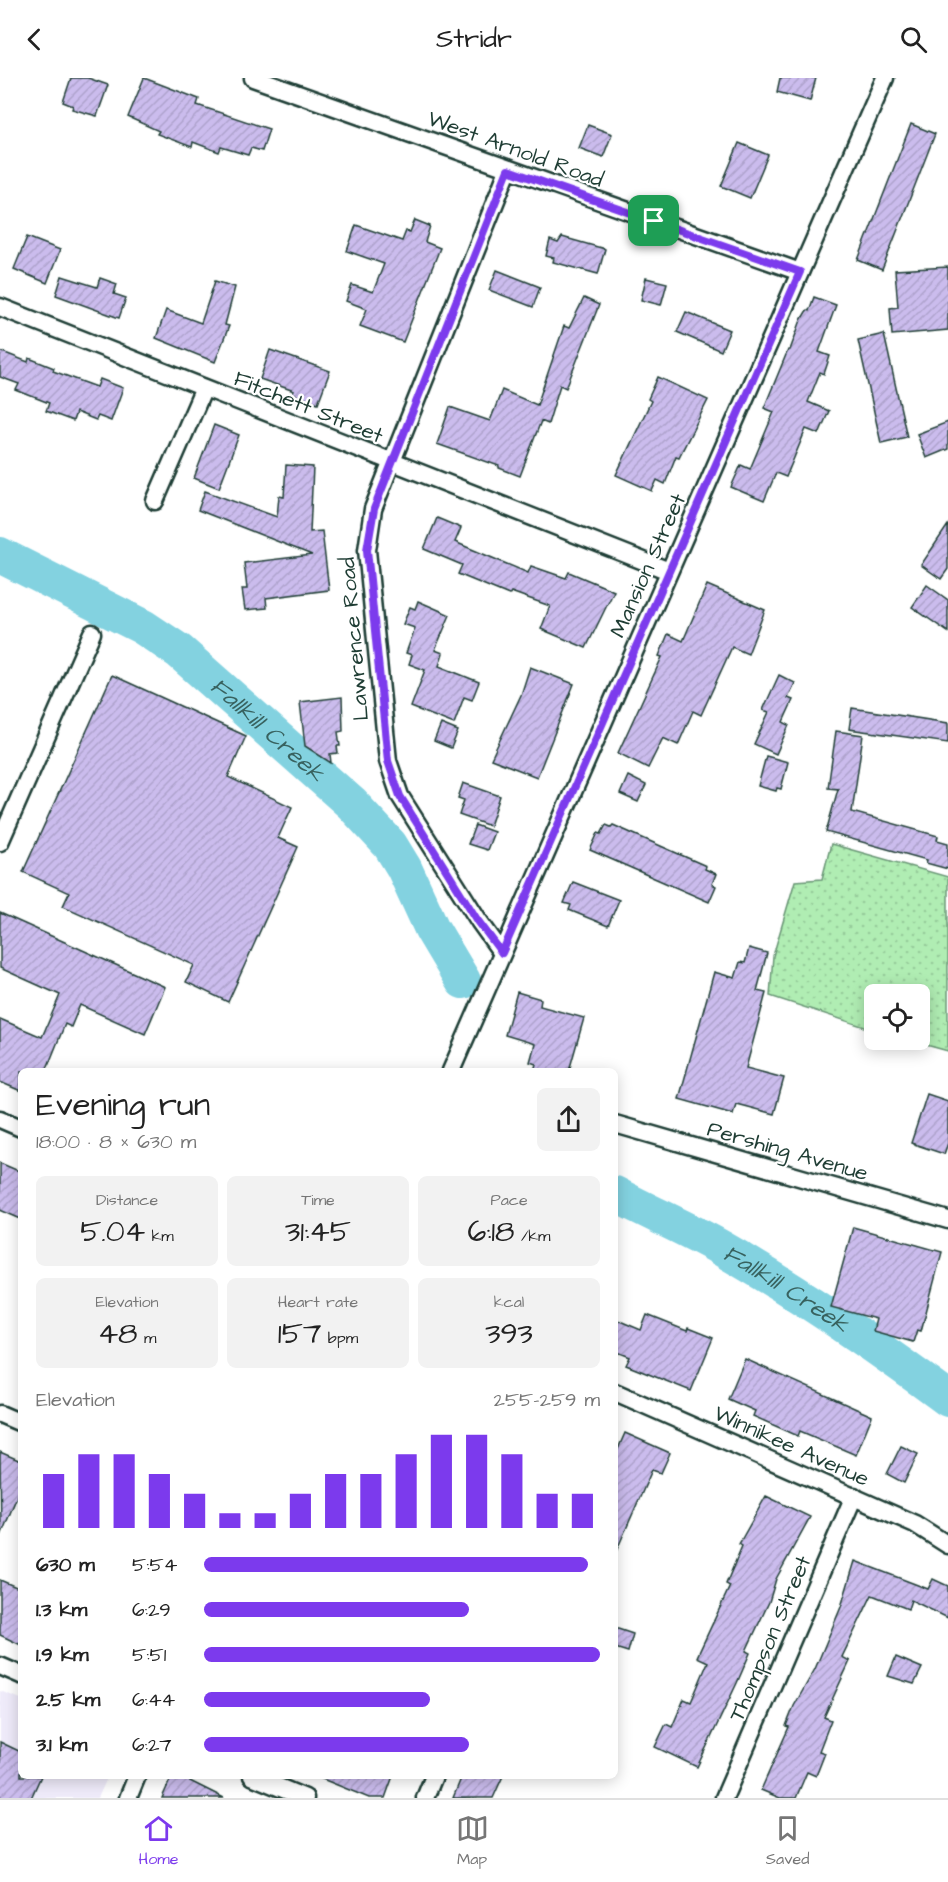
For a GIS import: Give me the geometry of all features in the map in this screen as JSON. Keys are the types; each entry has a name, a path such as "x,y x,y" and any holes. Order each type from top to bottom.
{"street":[{"name":"West Arnold Road","path":"253,78 800,272"},
{"path":"285,89 299,78"},
{"name":"Mansion Street","path":"452,1068 885,78"},
{"name":"Lawrence Road","path":"502,953 478,921 400,796 388,761 367,550 374,509 508,170"},
{"name":"Fitchett Street","path":"0,307 669,571"},
{"path":"155,501 204,388"},
{"path":"0,842 92,633"},
{"path":"0,1119 18,1127"},
{"name":"Pershing Avenue","path":"618,1126 948,1220"},
{"name":"Winnikee Avenue","path":"618,1393 915,1524 948,1545"},
{"path":"0,1414 18,1423"},
{"name":"Thompson Street","path":"724,1798 854,1496"},
{"path":"0,1666 18,1674"},
{"path":"128,1798 136,1779"},
{"path":"259,1779 304,1798"},
{"path":"425,1798 433,1779"}],"shaded area":[{"path":"0,1691 18,1698 18,1779 107,1779 98,1798 0,1798"}],"green space":[{"path":"831,844 948,877 948,1051 930,1046 930,984 864,984 864,1027 770,996 773,956 795,881 822,879"}],"building":[{"path":"71,78 88,78 108,85 97,116 72,109 73,106 63,102"},
{"path":"144,78 199,99 197,105 269,129 262,151 251,148 248,155 221,147 219,152 193,142 192,147 157,134 159,131 128,117"},
{"path":"780,78 816,78 810,101 777,92"},
{"path":"911,124 935,134 882,270 858,260"},
{"path":"588,125 612,134 603,157 579,148"},
{"path":"739,143 768,155 750,198 721,186"},
{"path":"415,220 430,226 425,242 440,248 403,342 360,326 367,309 346,301 352,285 373,292 384,264 347,251 356,225 402,241 406,231 410,232"},
{"path":"27,237 60,250 47,283 14,269"},
{"path":"562,237 605,249 598,274 553,262 554,258 546,256 550,240 558,243"},
{"path":"948,267 948,330 892,335 890,308 898,307 895,270"},
{"path":"497,270 540,287 533,307 489,290"},
{"path":"62,276 97,287 100,278 117,284 114,294 126,298 119,318 56,295"},
{"path":"646,278 667,283 661,305 641,300"},
{"path":"215,281 235,287 225,325 229,326 215,362 156,338 166,310 201,323"},
{"path":"814,297 836,305 819,352 830,356 824,374 820,372 808,402 829,411 819,434 806,429 786,477 776,473 764,501 731,487 741,465 750,469 774,412 764,408 801,320 807,310 809,311"},
{"path":"584,298 599,305 566,388 560,385 548,424 541,421 520,476 437,444 450,407 490,421 502,390 537,405 564,326 569,328"},
{"path":"686,312 730,330 721,351 677,332"},
{"path":"884,334 907,437 881,443 858,340"},
{"path":"270,350 330,371 318,403 292,394 294,391 260,379"},
{"path":"0,351 28,362 29,358 54,368 53,371 97,387 100,379 123,388 111,421 98,416 96,420 76,412 73,421 46,411 49,403 16,390 19,384 0,377"},
{"path":"658,377 708,400 679,457 676,456 665,484 657,480 652,491 616,475 651,401 648,399"},
{"path":"948,422 948,449 926,458 917,434"},
{"path":"214,425 239,435 219,488 194,478"},
{"path":"286,465 313,467 310,532 322,531 329,590 266,598 267,608 245,610 242,589 247,589 244,563 312,555 198,510 205,491 277,517 279,496 284,497"},
{"path":"437,518 461,528 455,542 528,573 531,566 566,578 569,572 614,591 586,648 541,629 550,606 511,592 509,595 458,574 462,565 424,549"},
{"path":"948,525 948,569 941,579 921,565"},
{"path":"707,585 765,610 748,654 732,647 701,715 693,711 678,745 663,738 648,768 618,753 662,657 659,656 668,634 683,641"},
{"path":"927,585 948,600 948,632 912,607"},
{"path":"418,601 450,615 435,650 443,653 439,666 479,682 472,700 464,697 454,724 411,707 425,670 409,664 412,655 406,653 415,628 403,624 410,607 415,609"},
{"path":"530,667 574,684 537,777 491,759 521,695"},
{"path":"112,675 246,736 228,777 292,807 278,838 298,847 228,1002 186,982 194,965 63,906 69,893 23,872"},
{"path":"779,675 795,683 788,698 793,700 783,722 789,725 776,754 754,744 769,712 763,710"},
{"path":"342,697 343,731 338,732 340,746 337,746 338,753 330,754 331,763 305,746 300,702"},
{"path":"852,708 948,723 948,743 849,729"},
{"path":"441,724 458,731 451,748 434,741"},
{"path":"836,731 863,735 852,812 938,836 937,840 948,843 948,869 926,863 927,860 826,832 838,789 828,788"},
{"path":"766,756 788,762 781,789 777,788 776,791 758,786"},
{"path":"628,776 646,785 638,802 620,794"},
{"path":"463,783 500,796 490,826 459,815 464,800 458,798"},
{"path":"475,825 494,832 487,850 468,844"},
{"path":"606,825 611,827 613,825 706,866 705,869 716,874 712,884 716,886 709,902 590,850 598,833 601,834"},
{"path":"573,882 619,900 608,926 569,910 571,905 564,903"},
{"path":"0,913 165,987 145,1034 80,1005 71,1027 65,1024 47,1068 18,1068 18,1090 0,1082 0,1019 42,1037 60,995 0,968"},
{"path":"749,948 767,953 757,991 766,993 746,1068 784,1078 774,1114 736,1104 733,1114 679,1099 714,972 735,978 740,962 745,963"},
{"path":"517,992 541,999 540,1006 584,1018 570,1068 535,1068 536,1064 530,1062 535,1044 505,1035"},
{"path":"927,1094 948,1101 948,1143 944,1154 911,1143"},
{"path":"0,1163 18,1171 18,1218 0,1210"},
{"path":"853,1227 942,1252 921,1331 917,1330 913,1342 873,1331 876,1319 831,1307"},
{"path":"647,1315 687,1331 688,1328 713,1338 691,1391 626,1365 630,1357 618,1352 618,1320 641,1330"},
{"path":"745,1359 872,1416 856,1455 800,1431 798,1436 753,1416 755,1411 728,1399"},
{"path":"625,1433 670,1453 661,1473 652,1470 618,1547 618,1449"},
{"path":"901,1446 918,1454 904,1483 887,1474"},
{"path":"0,1452 18,1460 18,1494 1,1536"},
{"path":"766,1496 810,1517 776,1579 769,1602 746,1651 750,1653 697,1767 655,1747 666,1724 672,1727 684,1699 691,1702 708,1662 697,1657 730,1586 726,1584 742,1546 739,1544"},
{"path":"855,1561 928,1589 933,1579 948,1586 948,1618 911,1600 908,1609 872,1595 842,1657 850,1661 824,1717 831,1720 819,1751 825,1753 816,1776 807,1772 796,1798 780,1798 761,1790 789,1727 786,1726 794,1706 815,1669 841,1607"},
{"path":"0,1580 18,1588 18,1644 0,1635"},
{"path":"618,1629 633,1634 628,1652 618,1649"},
{"path":"896,1657 922,1668 914,1684 888,1676"},
{"path":"0,1742 18,1751 18,1779 40,1779 31,1798 0,1798"},
{"path":"171,1779 186,1779 224,1798 162,1798"},
{"path":"322,1779 392,1779 385,1798 369,1798"},
{"path":"461,1779 502,1779 493,1798 453,1798"}],"waterway":[{"name":"Fallkill Creek","path":"0,555 143,627 179,651 352,804 390,845 404,868 432,929 463,981"},
{"name":"Fallkill Creek","path":"618,1196 708,1241 780,1283 865,1339 948,1399"}],"route":[{"path":"508,170 654,221 800,272 502,953 478,921 400,796 393,779 388,761 367,550 368,529 508,170"}]}
